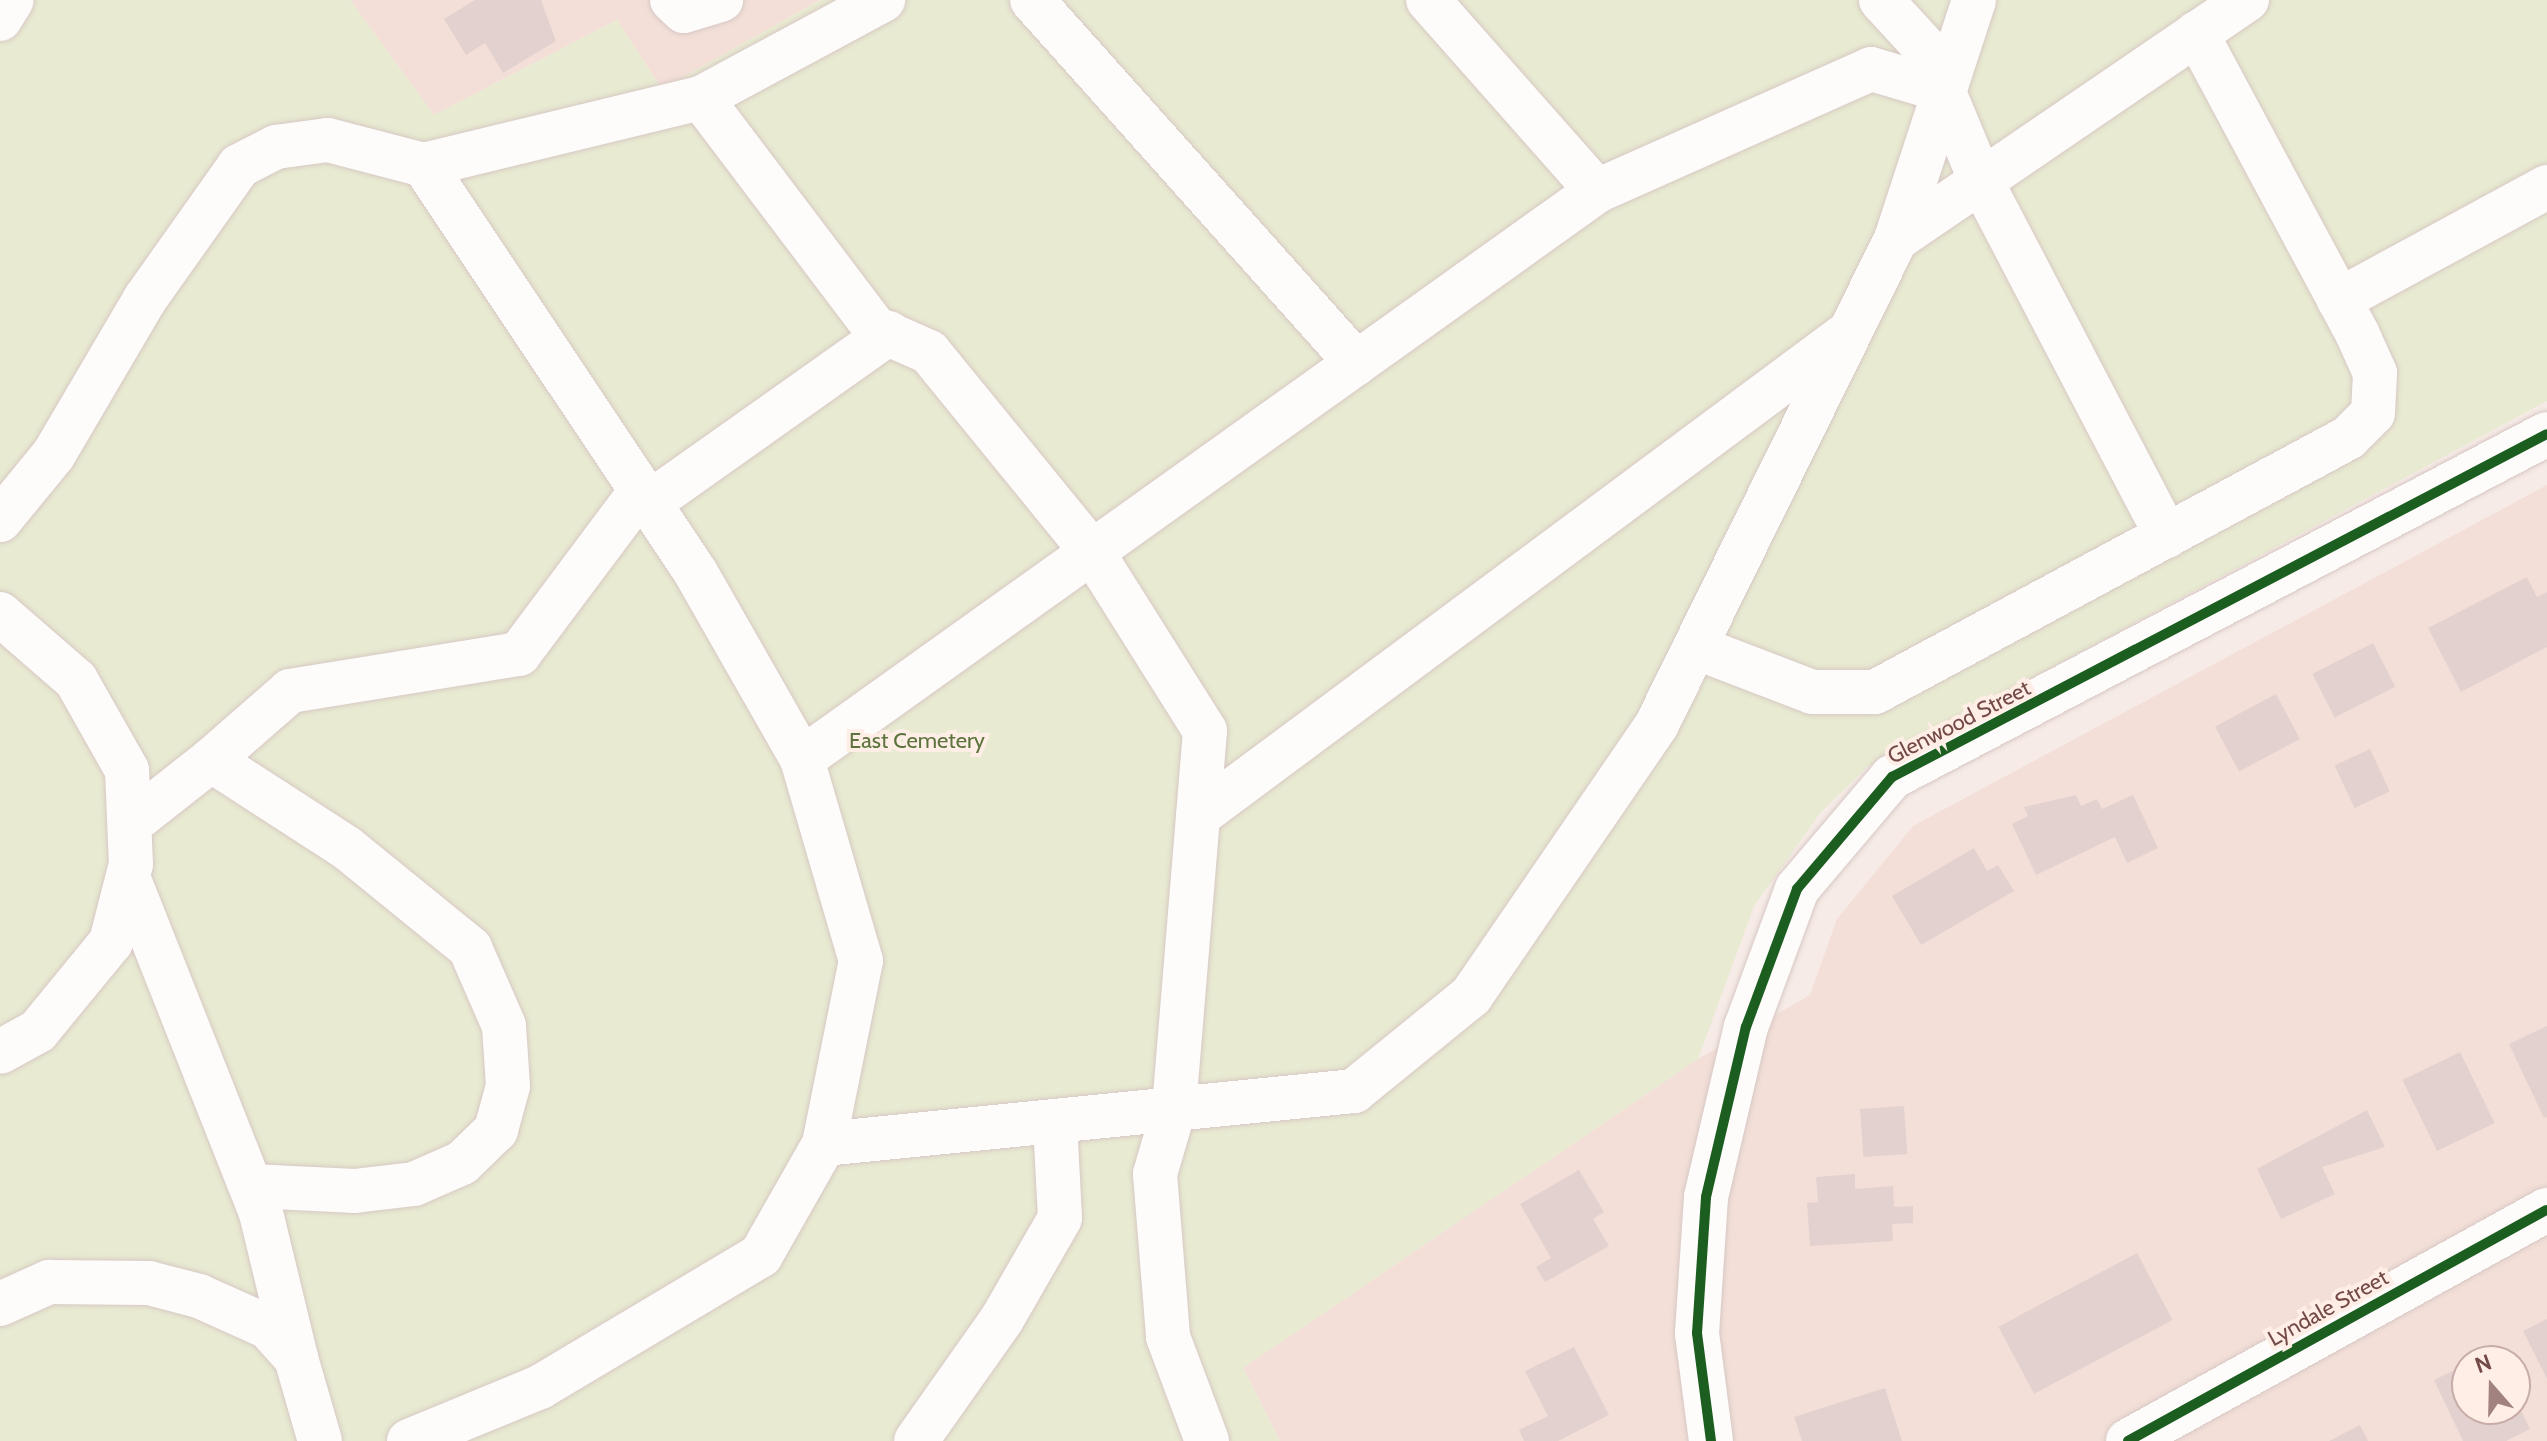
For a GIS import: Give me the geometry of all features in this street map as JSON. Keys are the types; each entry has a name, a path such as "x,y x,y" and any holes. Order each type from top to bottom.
{"street":[{"path":"0,19 12,0"},
{"path":"0,520 54,454 145,299 239,166 276,147 328,140 424,165 701,98 883,0"},
{"path":"1032,0 1356,363"},
{"path":"1428,0 1597,191"},
{"path":"1881,0 1946,82 1980,179 2167,536"},
{"path":"824,1144 1354,1091 1471,996 1657,724 1896,239 1974,0"},
{"path":"1896,239 2247,0"},
{"path":"1695,647 1812,692 1875,692 2348,438 2373,413 2375,373 2196,33"},
{"path":"802,759 1597,191 1871,69 1946,82"},
{"path":"701,98 875,328 929,352 1093,553 1205,731 1174,1109 1155,1174 1168,1337 1207,1441"},
{"path":"409,1441 540,1387 761,1255 824,1144 861,961 802,759 645,497 424,165"},
{"path":"2339,300 2547,187"},
{"path":"1198,816 1850,332"},
{"path":"130,824 211,760 290,691 519,654 645,497 889,333"},
{"name":"Glenwood Street","path":"1711,1441 1697,1333 1706,1197 1746,1027 1797,889 1892,777 2547,434"},
{"path":"0,614 76,680 127,770 130,824 128,877 111,942 38,1031 0,1052"},
{"path":"211,760 347,848 470,948 504,1026 508,1086 496,1130 462,1163 414,1184 354,1191 251,1186"},
{"path":"128,877 251,1186 320,1441"},
{"path":"916,1441 1002,1319 1060,1218 1055,1121"},
{"name":"Lyndale Street","path":"2128,1441 2547,1210"},
{"path":"0,1304 49,1282 149,1283 268,1327 296,1358"}],"shaded area":[{"path":"350,0 820,0 662,89 617,20 434,115"},
{"path":"2547,485 2547,1441 1280,1441 1243,1368 1698,1059 1810,995 1837,919 1913,826"}],"green space":[{"name":"East Cemetery","path":"0,0 350,0 434,115 617,20 662,89 820,0 2547,0 2547,401 1867,767 1821,812 1754,906 1698,1059 1243,1368 1280,1441 0,1441"}],"building":[{"path":"475,0 541,0 556,41 503,73 485,43 466,55 444,19"},
{"path":"2527,577 2537,597 2547,592 2547,647 2461,692 2428,628"},
{"path":"2373,643 2395,687 2335,718 2312,674"},
{"path":"2276,694 2300,739 2239,771 2215,726"},
{"path":"2370,749 2390,792 2355,808 2335,765"},
{"path":"2076,795 2081,806 2097,799 2102,809 2133,795 2158,848 2127,863 2115,837 2036,875 2012,824 2028,816 2024,807"},
{"path":"1974,848 1987,871 1998,865 2014,891 1921,945 1892,896"},
{"path":"2547,1026 2547,1117 2544,1118 2509,1044"},
{"path":"2460,1052 2495,1123 2437,1151 2402,1080"},
{"path":"1904,1106 1907,1154 1863,1157 1860,1109"},
{"path":"2367,1110 2385,1147 2322,1167 2335,1194 2281,1219 2257,1169"},
{"path":"1579,1170 1604,1212 1593,1219 1609,1246 1545,1282 1536,1267 1551,1258 1520,1204"},
{"path":"1855,1174 1855,1189 1893,1186 1894,1207 1913,1206 1913,1223 1892,1224 1893,1241 1810,1246 1807,1203 1818,1202 1816,1177"},
{"path":"2137,1253 2173,1320 2034,1394 1998,1327"},
{"path":"2547,1319 2547,1379 2531,1345 2523,1331"},
{"path":"1574,1347 1609,1415 1558,1441 1524,1441 1519,1430 1548,1416 1525,1371"},
{"path":"2451,1372 2451,1416 2434,1380"},
{"path":"1885,1388 1902,1441 1802,1441 1794,1417"},
{"path":"2360,1425 2368,1441 2329,1441"},
{"path":"2455,1425 2528,1425 2530,1429 2506,1441 2463,1441"}],"cycle path":[{"path":"1711,1441 1697,1333 1706,1197 1746,1027 1797,889 1892,777 2547,434"},
{"path":"2128,1441 2547,1210"}]}
